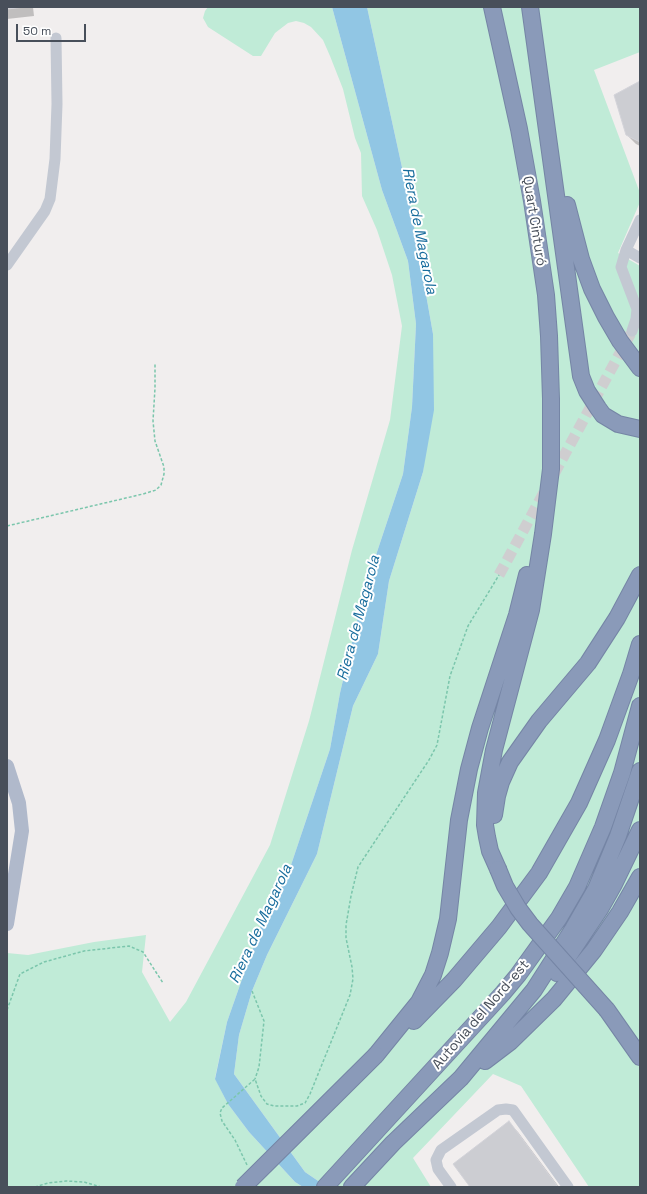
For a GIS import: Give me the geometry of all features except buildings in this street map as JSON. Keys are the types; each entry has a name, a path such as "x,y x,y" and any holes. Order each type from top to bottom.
{"highway":[{"name":"Quart Cinturó","path":"492,7 520,136 532,201 546,295 551,399 550,439"},
{"path":"530,7 569,214 581,259 592,289 606,317 620,341 640,368"},
{"path":"530,7 581,376 587,391 603,415 618,424 640,429"},
{"path":"550,439 551,469 543,534 531,610 494,750 486,793 485,824 490,851 515,902 530,924 607,1010 640,1057"},
{"path":"244,1187 376,1055 418,1002 433,975 448,919 459,820 469,769 480,728 517,615 530,565 550,439"},
{"path":"498,869 493,829 494,808 500,782 519,748 539,721 588,663 617,618 640,575"},
{"path":"376,1055 389,1046 454,980 499,927 539,873 582,796 607,740 632,674 640,644"},
{"name":"Autovia del Nord-est","path":"325,1187 503,993 518,975 559,918 576,887 602,827 622,773 640,706"},
{"name":"Autovia del Nord-est","path":"352,1187 393,1143 461,1078 534,990 573,929 596,889 618,836 640,771"},
{"path":"497,1036 520,1017 536,1000 570,956 614,884 640,830"},
{"path":"461,1078 510,1042 554,999 594,950 620,912 640,878"}],"main road":[{"path":"7,766 19,803 22,832 7,924"}],"street":[{"path":"7,265 45,211 50,199 53,180 57,104 56,38"},
{"path":"632,331 636,319 637,309 621,267 626,250 640,220"},
{"path":"626,250 640,258"},
{"path":"451,1187 438,1169 436,1160 441,1150 498,1110 506,1109 513,1110 568,1187"}],"path":[{"path":"7,526 143,494 156,490 161,485 164,474 155,441 153,421 155,388 154,363"},
{"path":"255,1079 261,1096 267,1104 274,1106 297,1106 305,1102 310,1094 350,995 353,973 346,938 346,925 358,867 429,760 437,745 450,676 468,626 499,575"},
{"path":"7,1010 20,974 44,962 84,951 129,946 143,952 163,983"},
{"path":"248,1167 235,1140 222,1121 220,1113 222,1108 255,1079 259,1067 264,1021 252,991"},
{"path":"7,1079 7,1092"},
{"path":"35,1187 48,1182 66,1181 84,1182 100,1187"}],"green space":[{"path":"208,7 332,7 382,190 408,261 416,324 412,407 403,474 364,591 340,693 330,749 290,868 261,925 227,1022 215,1078 228,1104 249,1132 295,1182 303,1187 7,1187 7,953 28,955 94,942 146,935 142,972 170,1022 186,1002 270,845 309,721 352,550 390,420 402,326 392,275 377,230 362,196 361,153 355,138 343,89 323,40 311,27 296,21 288,23 275,33 261,56 253,56 208,27 203,18"},
{"path":"367,7 640,7 640,52 594,70 640,193 640,202 618,253 640,266 640,1187 589,1187 521,1086 493,1074 413,1158 431,1187 327,1187 305,1172 234,1074 239,1035 252,991 267,955 317,854 353,706 378,654 389,581 423,472 433,334 410,204"}],"water":[{"name":"Riera de Magarola","path":"332,7 367,7 410,204 433,334 434,410 423,472 389,581 378,654 353,706 317,854 267,955 252,991 239,1035 234,1074 305,1172 327,1187 303,1187 295,1182 249,1132 228,1104 215,1079 227,1022 261,925 290,868 330,749 340,693 364,591 403,474 412,407 416,324 408,261 382,190"}],"tunnel":[{"path":"499,575 632,331"}]}
